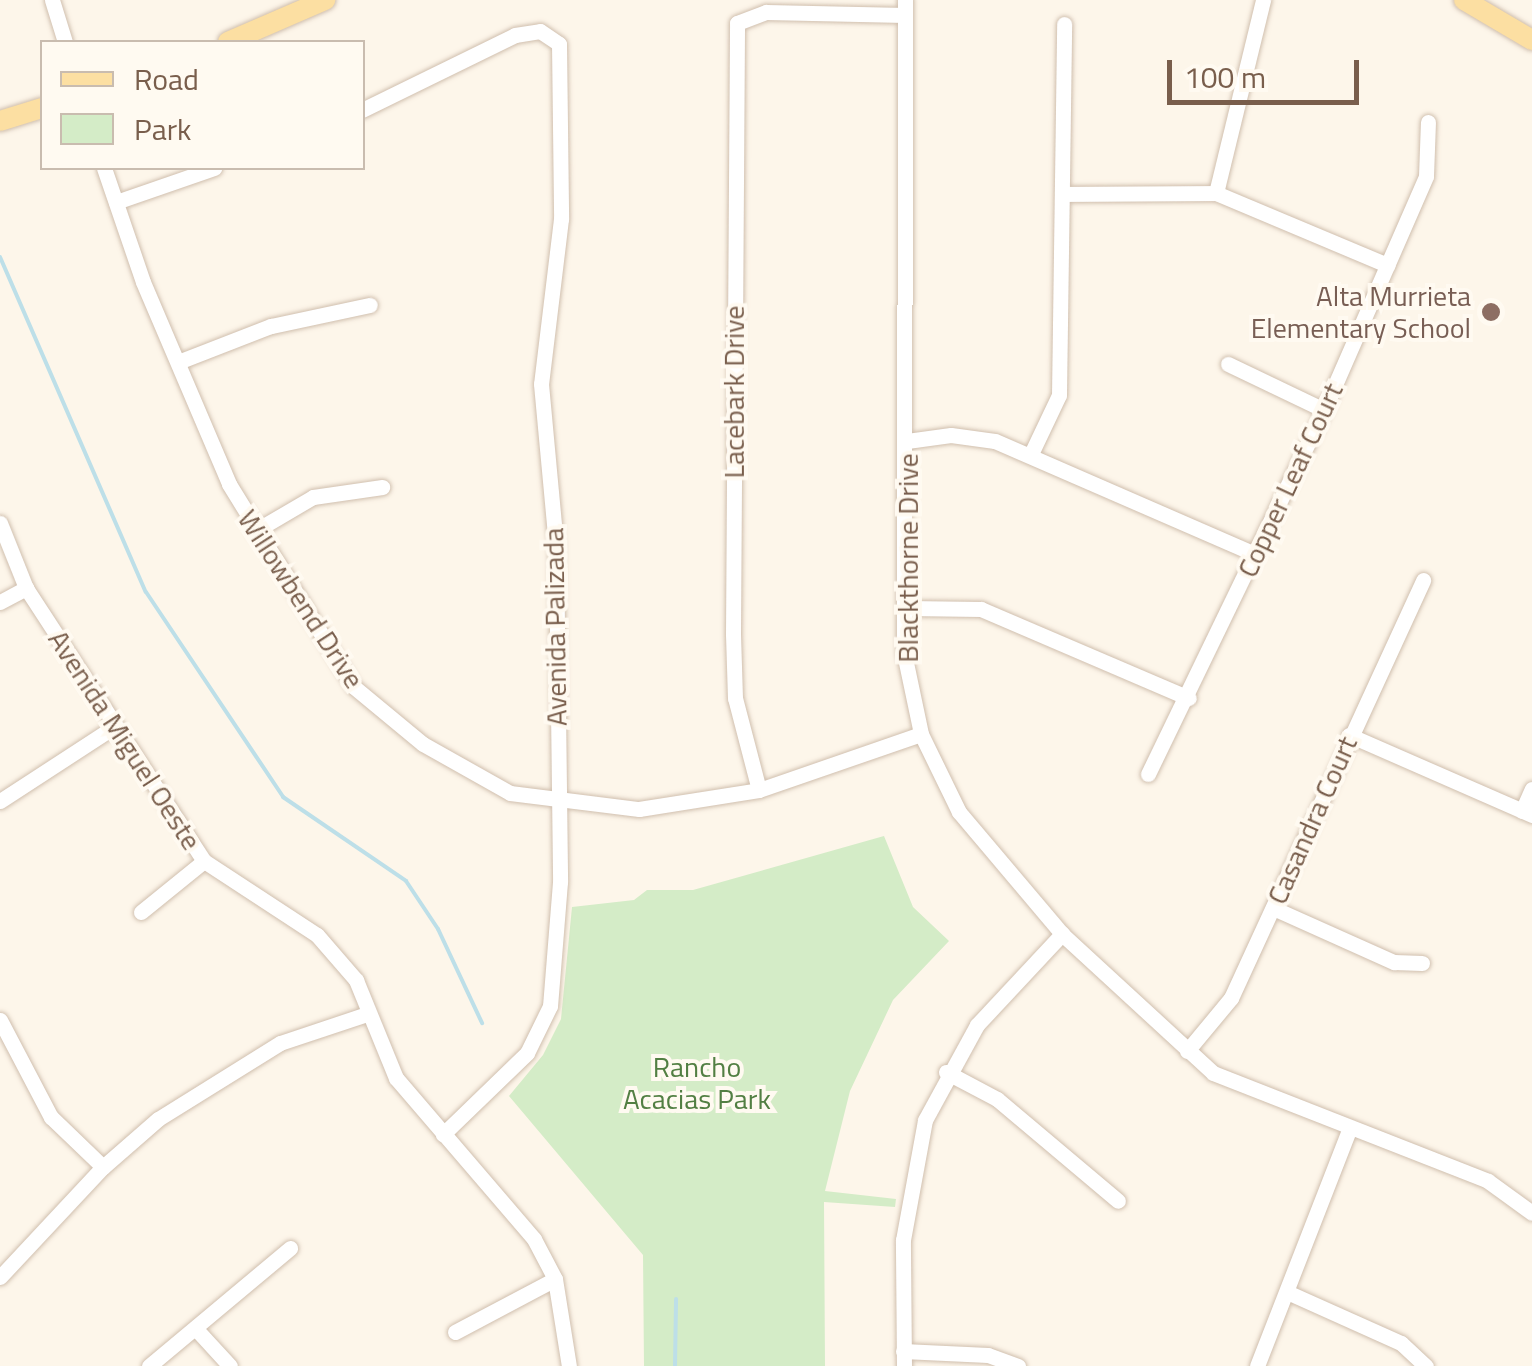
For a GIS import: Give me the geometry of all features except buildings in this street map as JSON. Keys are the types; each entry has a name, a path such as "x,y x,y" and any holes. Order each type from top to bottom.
{"main road":[{"path":"233,40 324,0"},
{"path":"1464,0 1532,40"},
{"path":"0,121 40,109"}],"street":[{"path":"52,0 63,40"},
{"path":"1216,193 1263,0"},
{"name":"Lacebark Drive","path":"759,790 736,698 734,666 737,22 766,12 905,7"},
{"name":"Blackthorne Drive","path":"905,7 908,608 904,654 922,734 959,812 1062,934 1214,1073 1488,1181 1532,1212"},
{"path":"1031,454 1060,395 1064,24"},
{"name":"Avenida Palizada","path":"365,109 516,35 540,31 559,44 563,80 561,219 540,384 556,546 556,803 560,882 550,1006 527,1053 443,1134"},
{"name":"Copper Leaf Court","path":"1148,774 1189,698 1324,410 1426,176 1428,122"},
{"name":"Willowbend Drive","path":"105,170 178,362 255,531 354,687 387,719 510,794 556,803 639,809 759,790 922,734"},
{"path":"116,202 208,170"},
{"path":"1063,194 1216,193 1387,265"},
{"path":"178,362 271,326 370,306"},
{"path":"1228,364 1324,410"},
{"path":"908,441 950,434 1031,454 1255,554"},
{"path":"255,531 313,498 382,487"},
{"name":"Avenida Miguel Oeste","path":"0,523 26,588 204,862 317,935 356,980 396,1078 534,1239 555,1279 568,1366"},
{"name":"Casandra Court","path":"1187,1051 1231,998 1424,580"},
{"path":"0,602 26,588"},
{"path":"908,608 981,609 1189,698"},
{"path":"0,801 115,726"},
{"path":"1350,736 1527,813 1532,789"},
{"path":"141,912 204,862"},
{"path":"1272,908 1394,962 1422,963"},
{"path":"1018,1366 988,1355 904,1359 910,1175 946,1072 977,1025 1062,934"},
{"path":"3,1275 103,1167 158,1119 280,1044 367,1014"},
{"path":"0,1020 51,1117 103,1167"},
{"path":"946,1072 998,1099 1118,1201"},
{"path":"1257,1366 1350,1127"},
{"path":"149,1366 290,1248"},
{"path":"455,1332 555,1279"},
{"path":"1287,1292 1401,1343 1426,1366"},
{"path":"196,1329 230,1366"}],"green space":[{"name":"Rancho Acacias Park","path":"884,836 913,907 949,941 893,1000 850,1091 825,1191 896,1199 895,1207 824,1202 825,1366 644,1366 643,1255 509,1096 543,1055 561,1019 572,907 634,900 647,890 693,890"}],"waterway":[{"path":"0,257 146,592 283,797 406,881 438,929 482,1023"},
{"path":"675,1366 676,1299"}],"place":[{"name":"Alta Murrieta Elementary School","path":"1491,312"}]}
